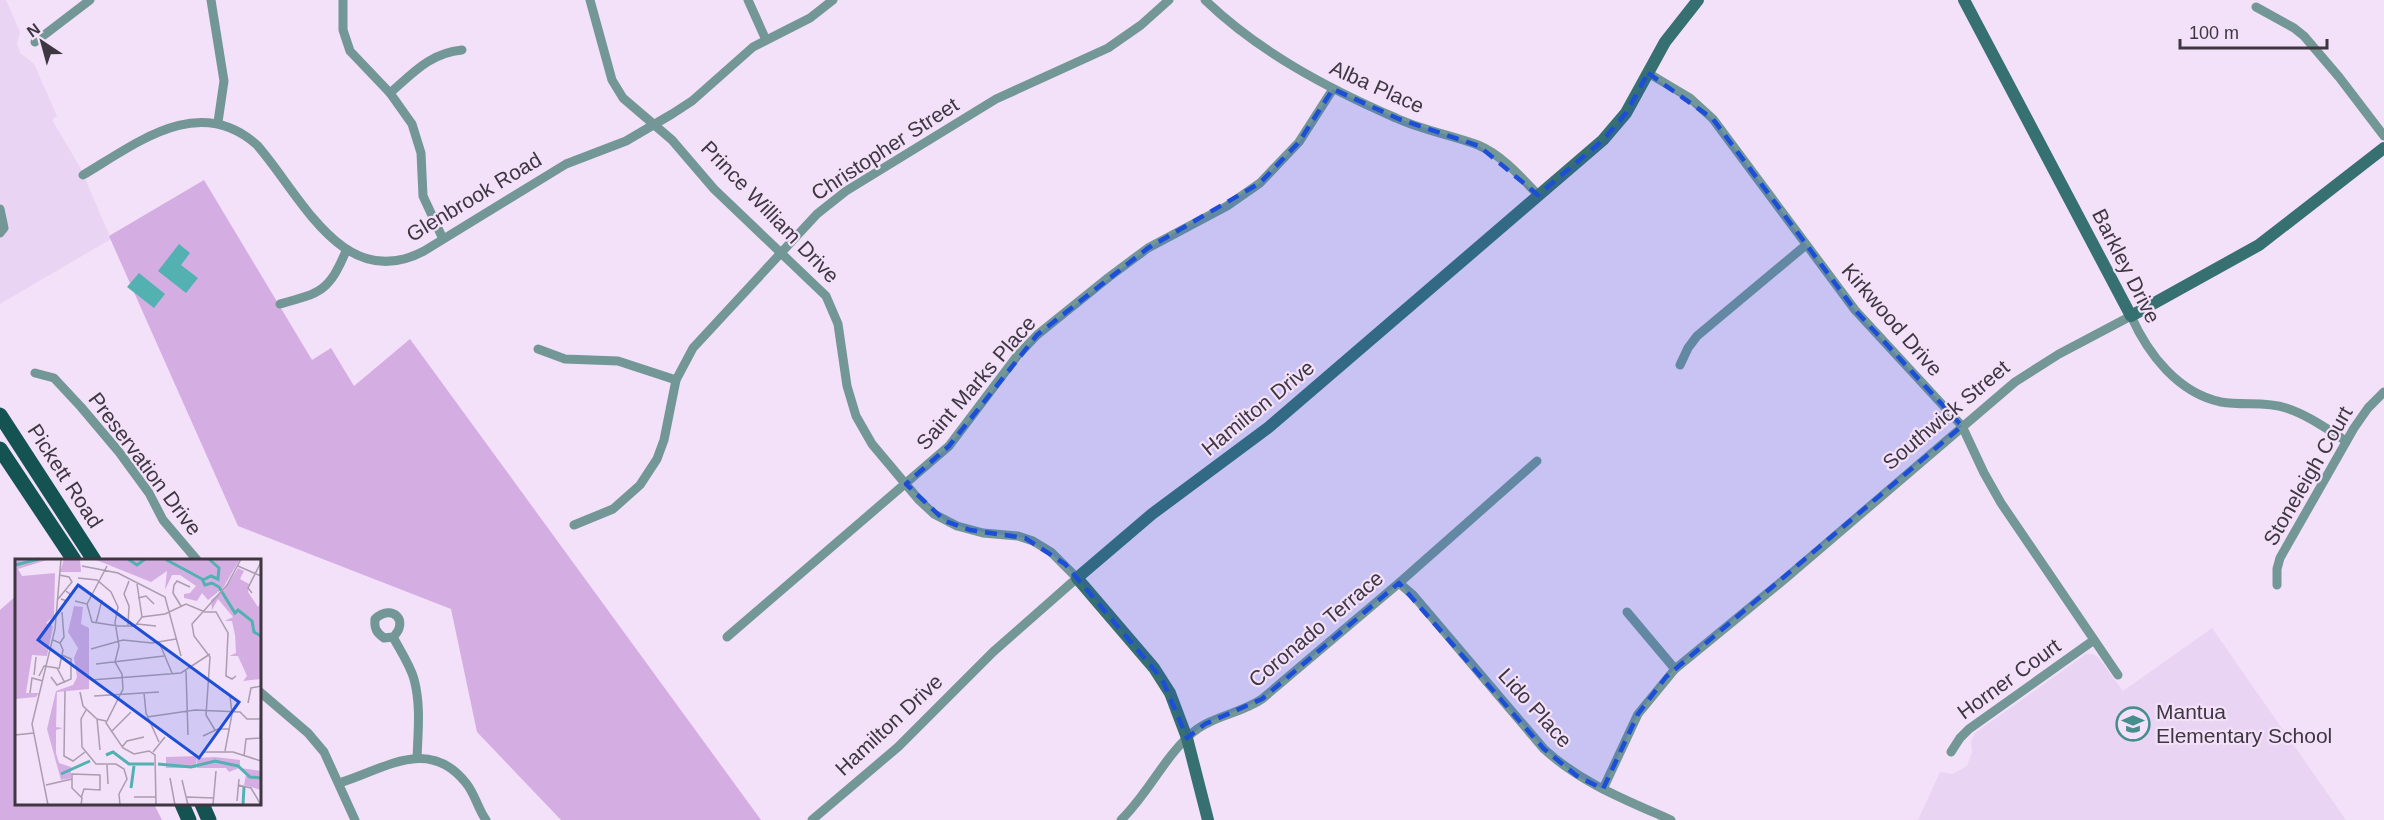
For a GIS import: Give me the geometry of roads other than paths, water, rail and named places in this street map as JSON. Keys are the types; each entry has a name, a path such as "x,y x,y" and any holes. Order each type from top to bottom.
{"main road":[{"name":"Pickett Road","path":"0,415 93,559"},
{"name":"Pickett Road","path":"0,449 73,559"},
{"path":"182,805 189,820"},
{"path":"202,805 209,820"}],"street":[{"path":"35,42 90,0"},
{"path":"211,0 224,81 218,122"},
{"path":"344,0 343,30 350,51 390,93 412,124 419,143 423,196 443,239"},
{"name":"Prince William Drive","path":"590,0 616,88 623,98 684,152 714,189 817,286 833,309 840,336 847,386 856,416 872,444 925,506 945,521 970,530 1018,536 1033,541 1051,552 1077,578 1162,679 1176,704 1208,820"},
{"path":"747,0 766,40"},
{"name":"Glenbrook Road","path":"82,175 139,142 174,127 197,122 218,122 247,136 257,145 324,230 346,251 371,260 395,261 418,254 566,164 617,145 654,124 692,101 742,55 810,18 833,0"},
{"name":"Christopher Street","path":"574,525 613,509 632,494 646,477 664,440 676,380 699,340 817,214 846,191 1012,90 1077,64 1108,48 1141,25 1169,0"},
{"name":"Alba Place","path":"1205,0 1246,35 1332,89 1399,119 1485,149 1512,168 1538,195"},
{"name":"Hamilton Drive","path":"812,820 898,747 993,651 1077,578 1152,514 1269,427 1616,128 1665,42 1698,0"},
{"name":"Barkley Drive","path":"1964,0 2156,360 2175,378 2195,392 2221,402 2265,403 2285,407 2346,441"},
{"path":"2256,7 2304,36 2384,136"},
{"path":"390,93 434,57 445,52 462,50"},
{"name":"Kirkwood Drive","path":"1648,73 1689,98 1713,118 1872,331 1962,426 2001,503 2083,620 2118,675"},
{"name":"Saint Marks Place","path":"727,637 949,446 1017,356 1037,335 1108,277 1148,249 1227,206 1260,183 1299,142 1332,89"},
{"name":"Southwick Street","path":"1603,789 1638,714 1675,669 1786,578 1994,398 2030,371 2259,245 2384,148"},
{"path":"0,209 4,228 0,233"},
{"path":"1680,364 1697,336 1806,245"},
{"path":"280,304 302,298 327,286 336,275 346,251"},
{"path":"538,349 565,359 618,361 676,380"},
{"name":"Preservation Drive","path":"35,373 54,378 81,407 119,452 149,493 163,520 195,559"},
{"name":"Stoneleigh Court","path":"2277,585 2280,558 2346,441 2368,408 2384,392"},
{"name":"Coronado Terrace","path":"1121,820 1140,799 1167,759 1187,738 1205,724 1244,710 1262,699 1399,583 1537,461"},
{"name":"Lido Place","path":"1399,583 1413,595 1544,749 1577,776 1671,820"},
{"path":"1627,612 1675,669"},
{"path":"393,637 413,677 418,707 417,758"},
{"name":"Horner Court","path":"1951,752 1960,738 1970,729 2094,640"},
{"path":"261,693 308,733 324,752 355,820"},
{"path":"339,783 397,760 417,758 435,761 461,777 469,785 486,820"}],"place":[{"name":"Mantua Elementary School","path":"2133,724"}]}
